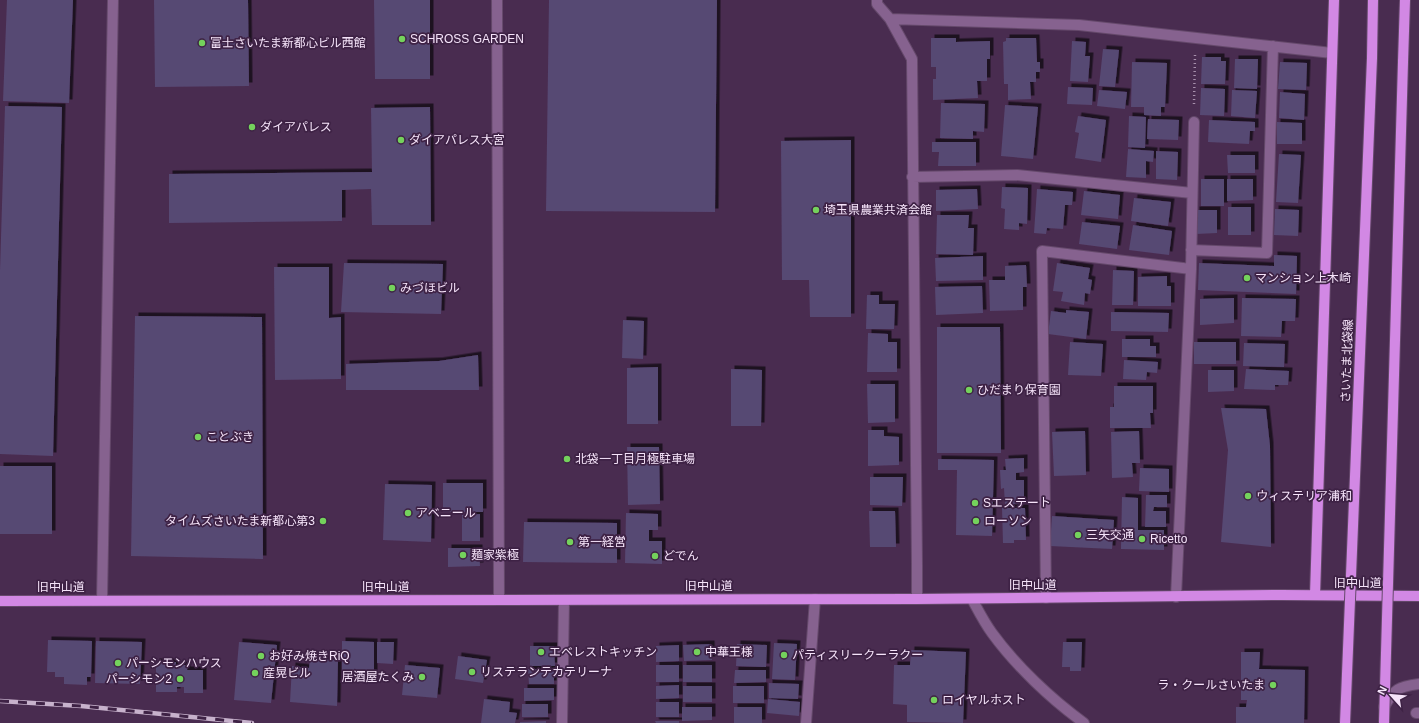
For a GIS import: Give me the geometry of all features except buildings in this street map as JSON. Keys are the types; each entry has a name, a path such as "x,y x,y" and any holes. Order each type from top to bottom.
{"main road":[{"name":"さいたま北袋線","path":"1315,595 1334,0"},
{"name":"さいたま北袋線","path":"1345,723 1372,58 1373,0"},
{"path":"1384,723 1405,0"},
{"name":"旧中山道","path":"0,601 972,599 1315,595 1419,596"}],"street":[{"path":"102,600 113,0"},
{"path":"497,0 499,600"},
{"path":"877,0 877,4 890,19 912,59 917,599"},
{"path":"890,19 1079,25 1332,53"},
{"path":"1191,250 1267,252 1273,46"},
{"path":"1176,597 1191,269 1194,122"},
{"path":"912,177 1017,175 1192,193"},
{"path":"1046,598 1042,251 1191,269"},
{"path":"806,723 815,599"},
{"path":"972,599 991,632 1007,653 1055,699 1084,723"},
{"path":"562,723 564,600"},
{"path":"1384,707 1391,696 1402,686 1419,684"}],"path":[{"path":"1194,122 1195,38"}],"railway":[{"path":"0,701 81,706 252,723"}],"place":[{"name":"SCHROSS GARDEN","path":"402,39"},
{"name":"富士さいたま新都心ビル西館","path":"202,43"},
{"name":"ダイアパレス","path":"252,127"},
{"name":"ダイアパレス大宮","path":"401,140"},
{"name":"埼玉県農業共済会館","path":"816,210"},
{"name":"マンション上木崎","path":"1247,278"},
{"name":"みづほビル","path":"392,288"},
{"name":"ひだまり保育園","path":"969,390"},
{"name":"ことぶき","path":"198,437"},
{"name":"北袋一丁目月極駐車場","path":"567,459"},
{"name":"ウィステリア浦和","path":"1248,496"},
{"name":"Sエステート","path":"975,503"},
{"name":"アベニール","path":"408,513"},
{"name":"タイムズさいたま新都心第3","path":"323,521"},
{"name":"ローソン","path":"976,521"},
{"name":"三矢交通","path":"1078,535"},
{"name":"Ricetto","path":"1142,539"},
{"name":"第一経営","path":"570,542"},
{"name":"麺家紫極","path":"463,555"},
{"name":"どでん","path":"655,556"},
{"name":"エベレストキッチン","path":"541,652"},
{"name":"中華王様","path":"697,652"},
{"name":"パティスリークーラクー","path":"784,655"},
{"name":"お好み焼きRiQ","path":"261,656"},
{"name":"パーシモンハウス","path":"118,663"},
{"name":"リステランテカテリーナ","path":"472,672"},
{"name":"産晃ビル","path":"255,673"},
{"name":"居酒屋たくみ","path":"422,677"},
{"name":"パーシモン2","path":"180,679"},
{"name":"ラ・クールさいたま","path":"1273,685"},
{"name":"ロイヤルホスト","path":"934,700"}]}
